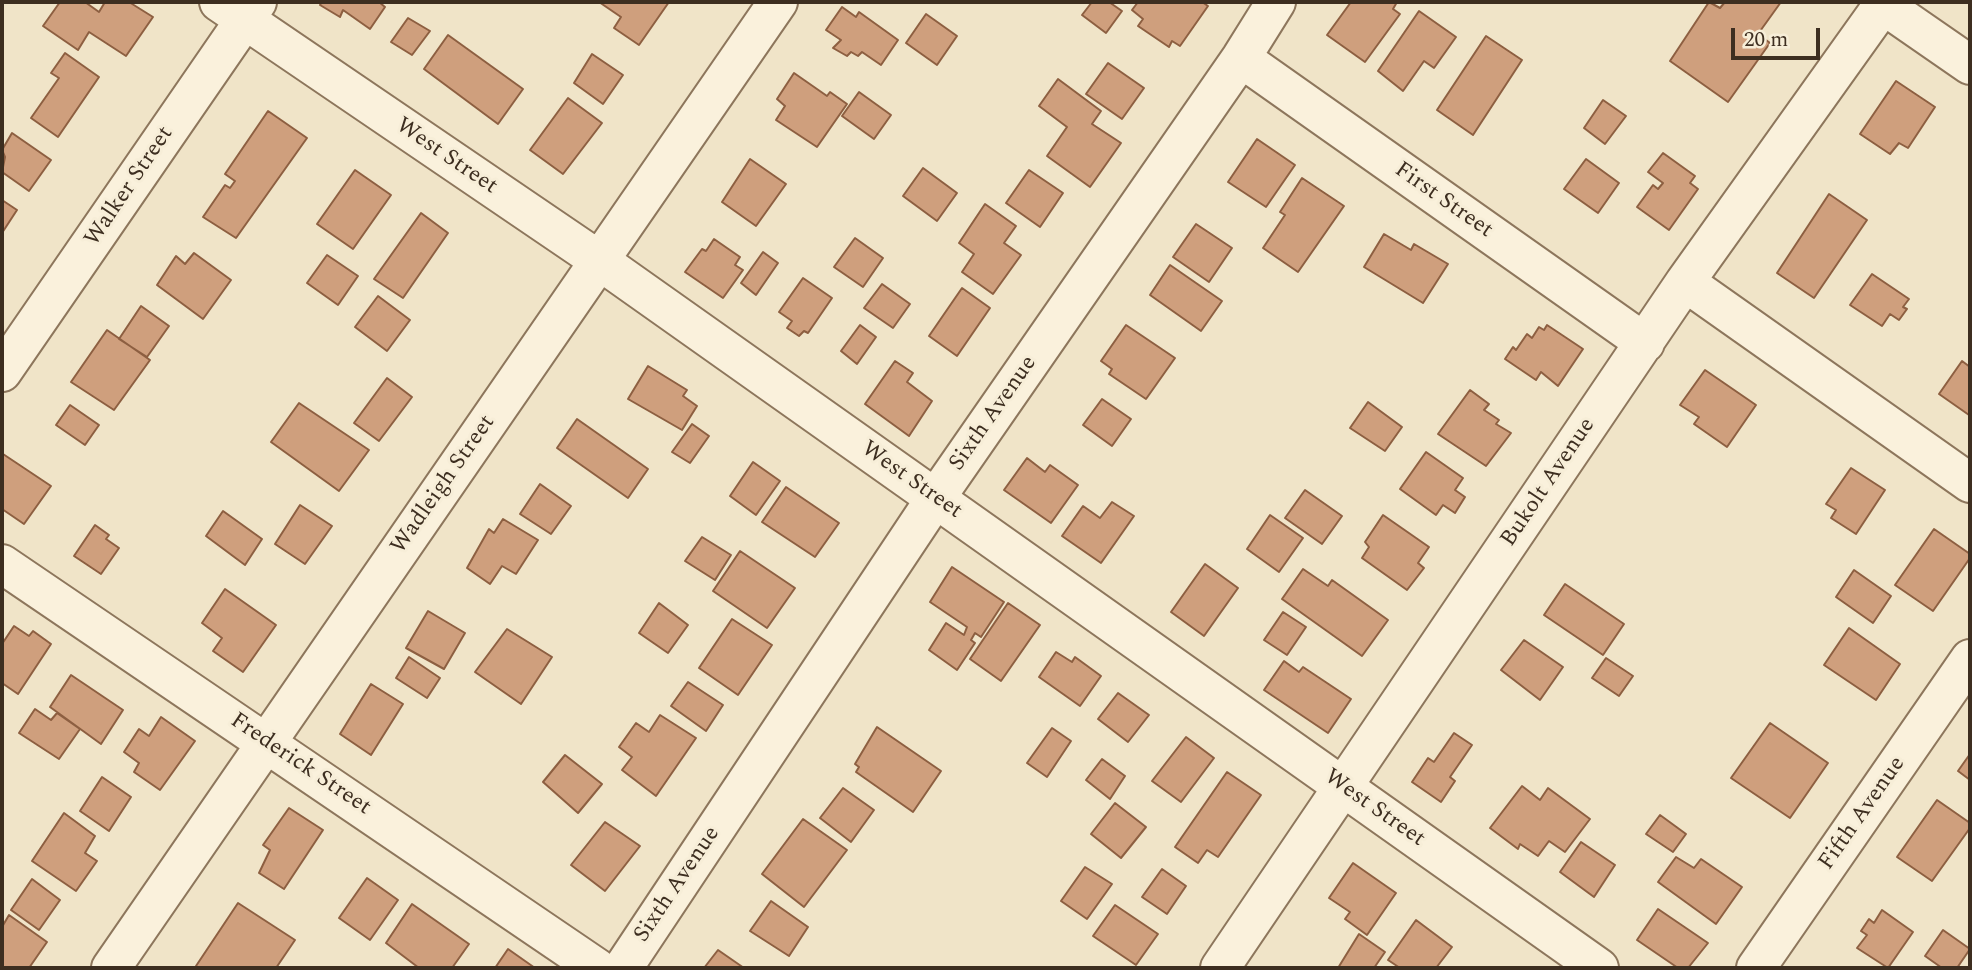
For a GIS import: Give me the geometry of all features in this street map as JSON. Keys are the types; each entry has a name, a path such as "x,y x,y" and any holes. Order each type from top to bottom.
{"street":[{"name":"Wadleigh Street","path":"111,968 778,2"},
{"name":"Sixth Avenue","path":"622,968 935,499 1241,58 1276,2"},
{"path":"1882,3 1970,65"},
{"name":"Bukolt Avenue","path":"1220,968 1685,282 1882,3"},
{"name":"West Street","path":"240,8 1599,968"},
{"name":"Walker Street","path":"2,372 240,8"},
{"name":"First Street","path":"1241,58 1645,343"},
{"path":"1685,282 1970,484"},
{"name":"Frederick Street","path":"2,564 267,741 597,968"},
{"name":"Fifth Avenue","path":"1756,968 1970,659"}],"building":[{"path":"60,2 85,2 99,12 105,2 129,2 153,17 126,56 89,32 78,50 43,26"},
{"path":"322,2 379,2 385,7 370,29 343,10 340,17 320,5"},
{"path":"599,2 669,2 639,45 614,28 621,17"},
{"path":"1092,2 1109,2 1122,11 1106,33 1082,15"},
{"path":"1138,2 1202,2 1208,6 1180,46 1172,41 1169,47 1138,26 1143,19 1132,10"},
{"path":"1351,2 1397,2 1393,9 1400,14 1365,62 1327,35"},
{"path":"1709,2 1720,8 1725,2 1781,2 1758,34 1770,43 1728,102 1670,61"},
{"path":"842,7 856,17 859,12 898,40 881,65 862,52 858,56 851,52 847,56 833,48 841,40 826,30"},
{"path":"1419,11 1456,37 1434,68 1424,61 1403,91 1378,71"},
{"path":"926,14 957,36 937,65 906,43"},
{"path":"408,18 430,31 412,55 391,42"},
{"path":"448,35 523,89 498,124 424,69"},
{"path":"1486,36 1522,60 1473,135 1437,110"},
{"path":"65,53 99,77 58,137 31,118 59,78 51,73"},
{"path":"592,54 623,75 603,104 574,83"},
{"path":"1108,63 1144,88 1122,119 1086,94"},
{"path":"794,73 827,96 830,92 847,104 817,147 776,120 785,106 777,99"},
{"path":"1058,79 1101,111 1092,124 1121,143 1090,187 1047,156 1067,127 1039,106"},
{"path":"1896,81 1935,107 1908,148 1899,143 1890,154 1860,134"},
{"path":"859,92 891,115 874,139 842,116"},
{"path":"568,98 602,123 563,174 530,150"},
{"path":"1603,100 1626,116 1605,144 1584,128"},
{"path":"268,111 307,138 236,238 203,217 225,185 230,188 235,181 225,174"},
{"path":"12,133 51,160 29,191 2,172 5,157 2,150"},
{"path":"1257,139 1295,165 1266,207 1228,182"},
{"path":"1663,153 1695,176 1690,183 1698,189 1669,230 1637,207 1653,185 1658,189 1663,183 1648,172"},
{"path":"750,159 786,184 756,226 722,202"},
{"path":"1586,159 1619,183 1598,213 1564,189"},
{"path":"923,168 957,193 937,221 903,196"},
{"path":"355,170 391,195 353,249 317,224"},
{"path":"1029,170 1063,193 1040,227 1006,203"},
{"path":"1302,178 1344,206 1298,272 1263,248 1285,215 1280,212"},
{"path":"1829,194 1867,220 1814,298 1777,273"},
{"path":"2,200 17,210 2,233"},
{"path":"985,204 1016,226 1004,243 1021,255 993,294 962,272 974,254 959,243"},
{"path":"421,213 448,233 403,298 374,279"},
{"path":"1196,224 1232,248 1209,282 1173,257"},
{"path":"1384,234 1411,250 1414,244 1448,264 1423,303 1364,267"},
{"path":"855,238 883,258 863,287 834,267"},
{"path":"714,239 740,257 735,265 743,270 723,298 685,272 702,249 706,251"},
{"path":"763,252 778,263 756,295 741,283"},
{"path":"194,253 231,280 203,319 157,285 176,256 185,264"},
{"path":"327,255 358,276 338,305 307,283"},
{"path":"1170,265 1222,301 1201,331 1150,295"},
{"path":"1872,274 1909,299 1903,307 1907,309 1899,320 1890,314 1882,326 1850,305"},
{"path":"803,278 832,298 808,333 804,331 799,336 787,328 792,321 779,312"},
{"path":"882,284 910,304 893,328 864,308"},
{"path":"962,288 990,308 957,356 929,336"},
{"path":"378,296 410,320 387,351 355,327"},
{"path":"141,306 169,326 147,357 119,339"},
{"path":"860,325 876,337 857,364 841,351"},
{"path":"1126,325 1175,358 1146,399 1109,374 1112,369 1101,361"},
{"path":"1547,325 1583,349 1558,386 1541,372 1536,380 1505,359 1513,347 1516,350 1527,334 1532,338 1539,327 1544,330"},
{"path":"107,330 150,360 114,410 71,382"},
{"path":"895,361 913,373 907,382 932,401 909,436 865,404"},
{"path":"1962,361 1970,367 1969,415 1939,394"},
{"path":"648,366 687,390 683,396 697,406 682,430 628,399"},
{"path":"1705,370 1756,405 1727,447 1694,424 1699,417 1680,405"},
{"path":"387,378 412,397 379,441 354,423"},
{"path":"1470,390 1489,404 1484,410 1499,420 1496,424 1511,433 1486,466 1438,434"},
{"path":"1102,399 1131,419 1112,446 1083,425"},
{"path":"1368,402 1402,427 1385,451 1350,428"},
{"path":"299,403 369,450 339,491 271,442"},
{"path":"70,405 99,425 85,445 56,425"},
{"path":"577,419 648,469 628,498 557,448"},
{"path":"692,424 709,436 690,463 672,452"},
{"path":"1426,452 1463,478 1455,490 1465,497 1455,513 1443,505 1436,515 1400,489"},
{"path":"3,454 51,486 24,524 2,509"},
{"path":"1027,458 1045,472 1050,465 1078,485 1051,523 1004,490"},
{"path":"753,462 780,481 756,515 730,496"},
{"path":"1851,468 1885,490 1856,534 1831,518 1836,510 1826,504"},
{"path":"540,484 571,506 551,534 520,514"},
{"path":"786,487 839,523 815,557 762,522"},
{"path":"1305,490 1342,516 1322,544 1285,518"},
{"path":"1112,502 1134,516 1101,563 1062,536 1083,506 1100,518"},
{"path":"300,505 332,526 305,564 275,544"},
{"path":"223,511 262,539 245,565 206,536"},
{"path":"1270,515 1303,538 1279,572 1247,549"},
{"path":"1383,515 1429,547 1418,563 1424,568 1407,590 1362,558 1369,547 1365,542"},
{"path":"503,519 538,540 516,574 502,566 490,584 467,568 489,529 494,533"},
{"path":"95,525 109,535 106,539 119,548 101,574 74,556"},
{"path":"1934,529 1970,554 1970,558 1933,611 1895,585"},
{"path":"702,537 731,555 715,580 685,561"},
{"path":"740,551 795,588 767,628 713,591"},
{"path":"1205,564 1238,588 1204,636 1171,612"},
{"path":"952,567 1004,602 981,637 975,633 971,640 975,643 957,670 929,650 946,623 964,635 967,627 930,602"},
{"path":"1303,569 1328,586 1332,580 1388,620 1362,656 1282,599"},
{"path":"1854,570 1891,596 1873,623 1836,597"},
{"path":"1565,584 1624,624 1603,655 1544,615"},
{"path":"225,589 276,625 243,672 213,651 222,638 202,623"},
{"path":"659,603 688,625 668,653 639,633"},
{"path":"1008,603 1040,625 1001,681 970,659"},
{"path":"428,611 465,633 444,669 406,648"},
{"path":"1283,612 1306,627 1287,655 1264,640"},
{"path":"732,619 772,645 738,695 699,668"},
{"path":"14,626 29,636 33,631 51,644 18,694 2,683 2,644"},
{"path":"1849,628 1900,664 1876,700 1824,665"},
{"path":"507,629 552,657 521,704 475,672"},
{"path":"1524,640 1563,667 1540,700 1501,670"},
{"path":"1056,652 1072,662 1075,657 1101,676 1080,706 1039,677"},
{"path":"409,657 440,678 427,698 396,678"},
{"path":"1606,658 1633,676 1619,696 1592,678"},
{"path":"1284,661 1299,672 1303,667 1351,699 1328,733 1264,690"},
{"path":"71,675 123,710 101,744 50,707"},
{"path":"688,682 723,705 706,731 671,706"},
{"path":"371,684 403,704 371,755 340,734"},
{"path":"1118,693 1149,715 1128,742 1098,719"},
{"path":"35,709 51,720 57,713 80,729 59,759 19,733"},
{"path":"660,715 696,738 656,796 622,770 632,757 619,747 636,723 649,732"},
{"path":"161,717 195,741 160,790 134,772 139,763 124,752 139,729 149,736"},
{"path":"1770,723 1828,763 1790,818 1731,778"},
{"path":"877,727 941,771 913,812 856,772 859,767 855,764"},
{"path":"1052,728 1071,741 1047,777 1027,763"},
{"path":"1454,733 1472,745 1450,777 1455,781 1441,802 1412,782 1428,758 1434,762"},
{"path":"1186,737 1214,758 1181,802 1152,781"},
{"path":"1970,754 1970,780 1958,771"},
{"path":"565,755 602,784 578,813 543,782"},
{"path":"1102,759 1125,776 1110,799 1086,780"},
{"path":"1227,772 1261,795 1218,857 1207,850 1198,863 1175,847"},
{"path":"102,777 131,797 109,831 80,811"},
{"path":"1522,786 1540,800 1548,788 1590,819 1565,852 1549,841 1538,856 1520,844 1518,849 1490,828"},
{"path":"843,788 874,810 851,842 820,818"},
{"path":"1937,800 1970,823 1970,828 1932,881 1897,857"},
{"path":"1115,803 1146,827 1121,858 1091,834"},
{"path":"289,808 323,830 284,889 259,873 270,850 263,845"},
{"path":"64,813 95,836 85,853 97,861 76,891 32,861"},
{"path":"1660,815 1686,834 1673,852 1646,834"},
{"path":"803,819 847,850 804,907 762,874"},
{"path":"605,822 640,846 605,891 571,865"},
{"path":"1581,842 1615,865 1594,897 1560,872"},
{"path":"1676,857 1694,868 1701,859 1742,887 1716,924 1658,882"},
{"path":"1353,863 1396,893 1367,935 1345,919 1350,912 1329,898"},
{"path":"1085,867 1112,884 1087,919 1061,901"},
{"path":"1162,869 1186,886 1167,914 1142,897"},
{"path":"367,878 398,900 370,940 339,918"},
{"path":"32,879 60,900 39,930 11,910"},
{"path":"771,901 808,927 789,956 750,931"},
{"path":"238,903 295,940 276,968 199,968 196,966"},
{"path":"412,904 469,944 452,968 419,968 386,943"},
{"path":"1115,905 1158,934 1136,965 1093,936"},
{"path":"1658,909 1708,943 1688,968 1678,968 1637,940"},
{"path":"1882,910 1913,932 1888,968 1857,948 1867,935 1861,931 1869,919 1874,923"},
{"path":"9,915 47,942 29,968 2,968 2,927"},
{"path":"1416,920 1452,947 1436,968 1400,968 1388,960"},
{"path":"1943,930 1970,949 1957,968 1942,968 1925,956"},
{"path":"1359,934 1385,952 1374,968 1338,968"},
{"path":"508,949 535,968 495,968"},
{"path":"718,950 744,968 704,968"}]}
